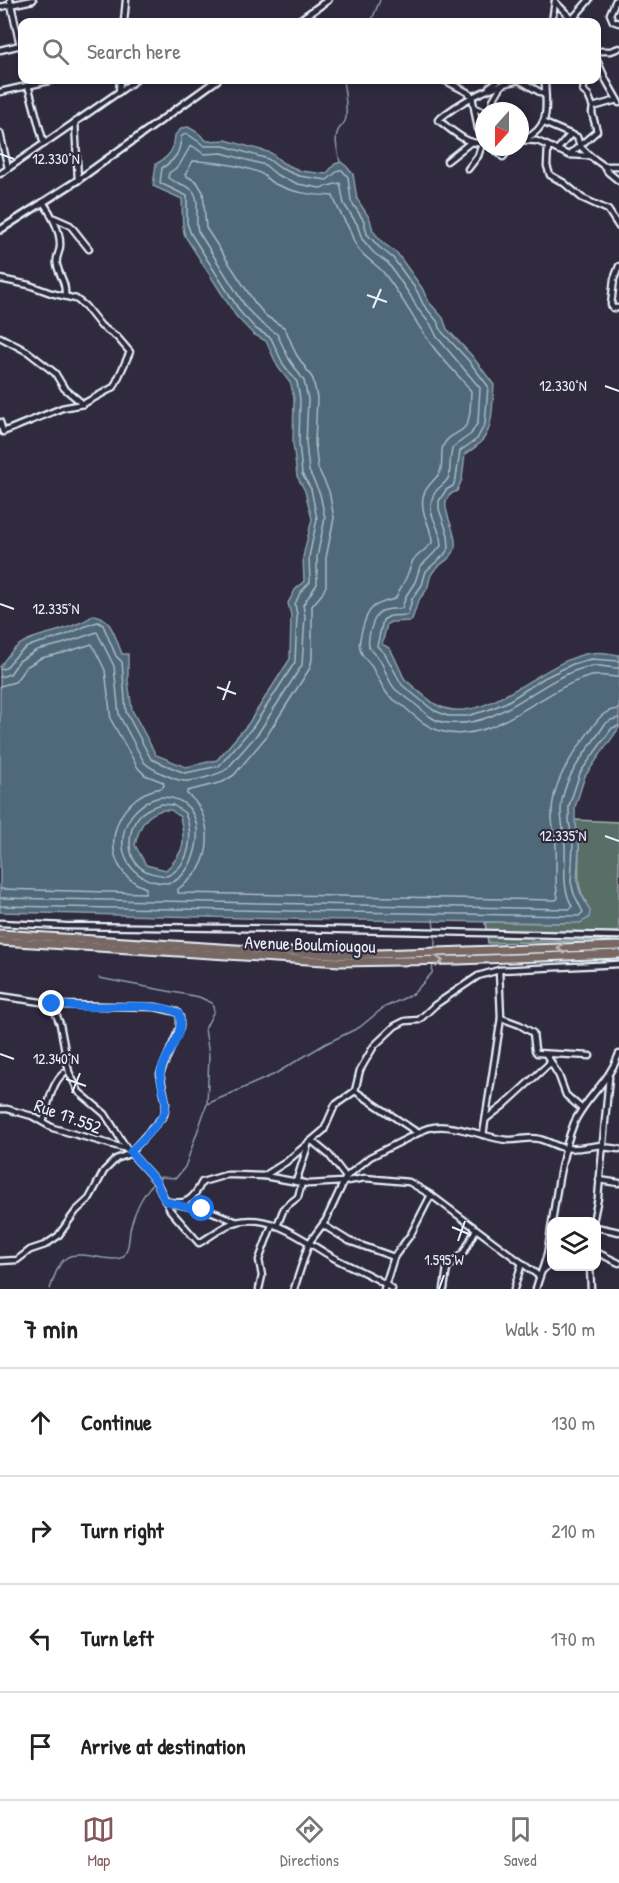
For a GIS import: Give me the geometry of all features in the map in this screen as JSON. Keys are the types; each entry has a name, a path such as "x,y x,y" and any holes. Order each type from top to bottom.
{"highway":[{"name":"Avenue Boulmiougou","path":"0,934 418,957"},
{"name":"Avenue Boulmiougou","path":"0,941 297,961 619,954"},
{"name":"Avenue Boulmiougou","path":"459,956 619,946"}],"street":[{"path":"0,7 10,2 33,0"},
{"path":"124,18 126,0"},
{"path":"303,18 328,0"},
{"path":"574,18 589,0"},
{"path":"616,0 610,14 613,21 619,23"},
{"path":"555,1 568,18"},
{"path":"553,18 555,1"},
{"path":"10,2 18,33"},
{"path":"0,50 18,46"},
{"path":"601,51 619,48"},
{"path":"593,107 618,101 601,68"},
{"path":"0,92 33,84"},
{"path":"119,92 120,84"},
{"path":"0,174 130,84"},
{"path":"0,230 78,180 211,84"},
{"path":"452,84 472,96 475,108"},
{"path":"475,143 438,120 494,84"},
{"path":"488,88 505,84"},
{"path":"526,84 545,95"},
{"path":"529,135 544,123 547,114 545,84"},
{"path":"568,155 597,131 592,113 593,107 588,95 583,92 583,84"},
{"path":"28,85 44,144"},
{"path":"492,102 502,85"},
{"path":"75,122 78,180"},
{"path":"544,123 563,129 570,135 588,138"},
{"path":"538,129 545,145 550,175 582,198 608,210 619,227"},
{"path":"0,133 8,168"},
{"path":"557,150 570,135"},
{"path":"577,136 580,146 619,181"},
{"path":"529,140 534,140 568,155 590,156"},
{"path":"447,161 471,142"},
{"path":"468,169 478,156"},
{"path":"604,166 619,166"},
{"path":"43,201 52,217 60,246 56,258 59,274 64,281 65,296"},
{"path":"52,217 70,225 89,249"},
{"path":"619,266 615,273 611,305 613,308 619,308"},
{"path":"0,279 29,285 80,302 101,326 117,337 130,352 114,387 83,404 62,408 3,432 0,422"},
{"path":"0,337 21,347 49,368 59,378 64,388 83,404"},
{"path":"0,923 619,936"},
{"path":"264,1176 327,1127 335,1105 355,1091 360,1070 371,1049 395,1026 405,1021 419,1020 435,1005 471,980 499,970 619,964"},
{"path":"483,1135 501,1018 499,970"},
{"path":"0,996 87,1007 109,1005 155,1007 172,1010 179,1014 181,1021 179,1032 160,1074 166,1104 160,1120 129,1150 127,1156 116,1159 104,1171 89,1199 76,1211 54,1239 30,1250 17,1260 0,1261"},
{"path":"52,1004 60,1024 68,1066 67,1072 79,1092 105,1114 129,1150 156,1181 170,1210 199,1243 237,1222"},
{"path":"501,1018 520,1025 533,1034 537,1053 590,1056"},
{"path":"546,1054 566,1095 582,1109"},
{"path":"536,1289 548,1250 555,1196 565,1148 582,1109 610,1074 619,1054"},
{"path":"486,1119 551,1062"},
{"path":"43,1122 53,1089 60,1076 67,1072"},
{"path":"594,1217 610,1074"},
{"path":"355,1091 418,1133"},
{"name":"Rue 17.552","path":"0,1109 15,1111 53,1128 129,1150"},
{"path":"294,1289 309,1243 323,1225 344,1180 370,1157 412,1138 424,1129 468,1130 510,1140 536,1138 565,1148 602,1146 619,1149"},
{"path":"310,1142 329,1155 344,1180"},
{"path":"259,1289 262,1276 259,1260 284,1208 298,1197 299,1182 310,1142"},
{"path":"176,1203 194,1196 204,1181 226,1175 264,1176 299,1182 366,1178 409,1182 430,1194 540,1274"},
{"path":"599,1180 619,1183"},
{"path":"384,1286 394,1257 411,1233 430,1194"},
{"path":"165,1201 208,1210 237,1222 274,1226 294,1233 335,1259 373,1276 384,1286 392,1289"},
{"path":"323,1225 344,1239 394,1257"},
{"path":"601,1228 619,1232"},
{"path":"444,1289 447,1268 464,1252 476,1229"},
{"path":"601,1254 619,1263"},
{"path":"514,1289 522,1263"},
{"path":"540,1274 547,1267"},
{"path":"590,1271 591,1289"}],"green space":[{"path":"575,820 619,822 619,936 611,940 488,943 485,922 566,923 586,902 579,881 579,842"}],"water":[{"path":"188,127 207,141 226,140 271,153 283,163 301,171 326,174 335,164 341,162 346,166 353,174 357,199 370,219 373,231 383,243 397,253 422,288 428,301 443,318 447,329 494,385 492,416 487,433 475,447 465,454 462,479 457,491 446,501 455,548 447,559 433,571 411,621 387,624 382,644 390,649 404,678 409,683 435,704 453,710 473,709 493,701 573,658 595,652 619,655 619,728 585,776 575,807 579,844 577,881 590,911 589,918 580,923 0,912 0,667 15,648 31,639 72,626 93,615 104,619 112,629 122,654 128,654 128,681 132,710 156,755 186,767 217,760 248,724 290,659 291,615 288,603 295,590 304,581 303,557 312,519 305,491 297,476 293,443 294,399 291,384 278,367 266,341 253,334 236,316 185,236 182,199 153,186 156,164 170,152 174,145 175,135 182,128","holes":["162,810 171,810 180,817 183,833 180,852 166,870 146,865 135,845 138,833 151,815"]}],"waterway":[{"path":"373,18 380,0"},
{"path":"340,162 336,141 337,133 346,118 344,84"},
{"path":"433,919 434,929"},
{"path":"435,934 435,950"},
{"path":"207,1104 273,1075 325,1044 360,1027 383,1008 413,994 432,973 433,964"},
{"path":"50,1289 58,1268 67,1257 73,1255 111,1259 123,1257 141,1200 160,1177 176,1178 185,1167 207,1104 209,1055 205,1029 214,1011 212,1003 199,997 99,978"}],"route":[{"path":"52,1004 87,1007 109,1005 155,1007 172,1010 179,1014 181,1024 179,1032 160,1074 166,1104 164,1115 130,1152 156,1181 165,1201 202,1209"}]}
